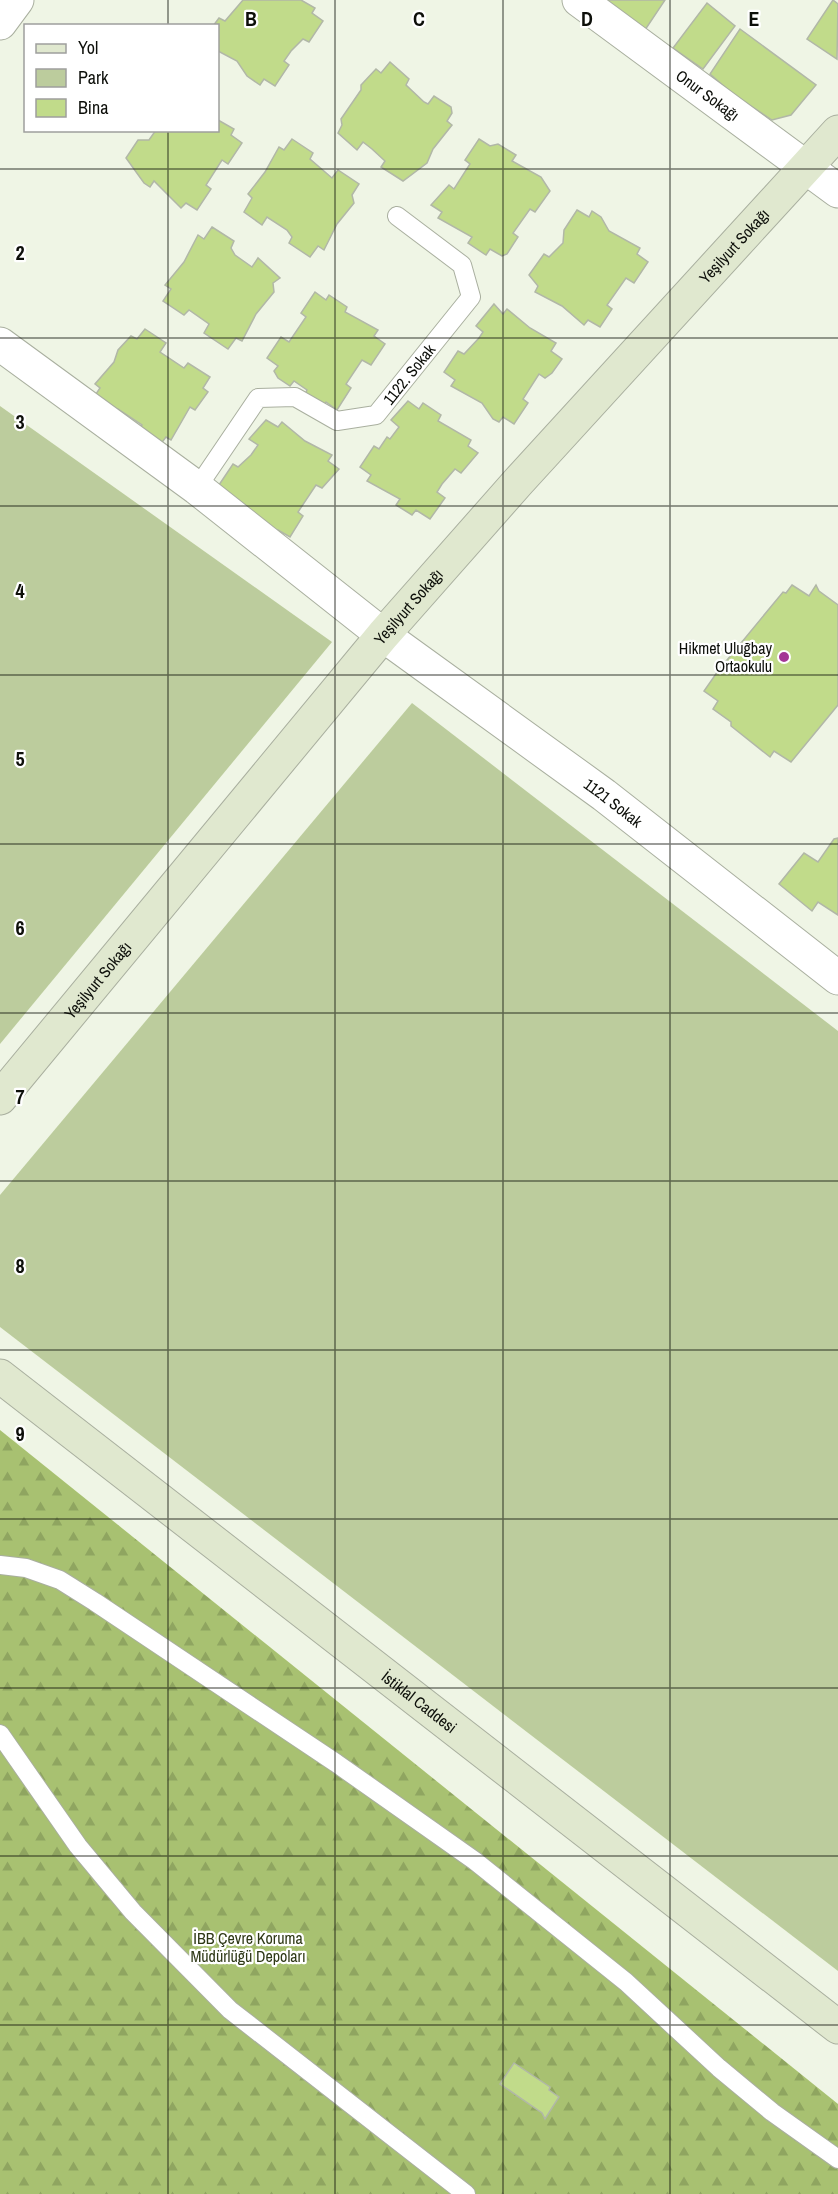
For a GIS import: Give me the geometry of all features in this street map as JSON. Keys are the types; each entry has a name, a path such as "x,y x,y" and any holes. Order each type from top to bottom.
{"main road":[{"name":"Yeşilyurt Sokağı","path":"0,1098 383,635 526,474 838,132"},
{"name":"İstiklal Caddesi","path":"0,1376 838,2027"}],"street":[{"path":"0,23 17,0"},
{"name":"Onur Sokağı","path":"579,0 838,191"},
{"name":"1121 Sokak","path":"0,344 197,488 383,635 604,795 838,978"}],"lane":[{"name":"1122. Sokak","path":"197,488 258,398 295,397 337,420 376,416 471,297 462,265 397,216"},
{"path":"0,1565 26,1568 60,1580 87,1596 336,1763 475,1861 626,1982 719,2068 772,2112 838,2159"},
{"path":"0,1734 78,1846 126,1904 230,2010 466,2194"}],"green space":[{"path":"0,406 332,642 0,1044"},
{"path":"412,703 838,1031 838,1971 0,1327 0,1195"},
{"name":"İBB Çevre Koruma Müdürlüğü Depoları","path":"0,1430 838,2104 838,2194 0,2194"}],"building":[{"path":"243,0 301,0 315,8 312,13 323,21 309,42 303,39 291,51 284,61 289,65 275,86 264,79 260,85 247,76 237,61 219,52 219,24 214,24 219,18 225,21"},
{"path":"609,0 665,0 645,30 606,4"},
{"path":"833,0 838,4 837,59 807,39"},
{"path":"707,3 735,26 703,69 673,48"},
{"path":"740,29 816,85 791,115 772,120 733,94 710,74"},
{"path":"390,62 409,79 406,85 424,102 428,104 434,96 451,107 452,113 447,121 452,125 433,149 427,163 403,181 381,167 385,161 363,142 357,150 338,133 342,125 341,119 361,90 361,85 376,69 381,73"},
{"path":"219,121 234,129 231,135 242,143 228,164 222,160 206,185 211,189 197,210 186,203 181,208 154,181 150,187 144,183 126,158 138,140 149,140 155,132 219,132"},
{"path":"292,139 313,153 310,159 332,178 338,170 359,184 352,195 354,203 337,224 324,250 318,246 310,257 289,243 292,237 287,230 267,217 262,225 244,212 252,198 248,194 265,172 279,147 284,150"},
{"path":"479,139 490,146 498,144 516,155 512,161 541,177 550,191 535,212 530,209 513,233 518,237 507,254 502,256 490,249 486,255 468,243 472,237 438,218 442,212 431,205 449,185 454,189 470,164 465,160"},
{"path":"577,210 589,217 592,211 601,217 609,231 640,248 637,254 648,262 634,283 626,278 607,305 612,309 600,327 588,320 584,325 562,306 535,292 538,286 529,275 544,254 549,257 563,243 564,230"},
{"path":"212,227 234,241 231,248 235,255 252,267 258,258 280,278 273,283 274,292 256,314 242,341 236,338 228,349 204,333 209,324 189,310 184,315 163,301 171,289 165,285 184,262 198,235 204,239"},
{"path":"315,292 326,300 329,295 347,307 345,312 378,330 374,336 385,344 371,365 362,360 346,384 351,388 337,410 326,402 322,408 304,396 307,390 294,381 290,386 278,378 274,371 278,366 267,358 281,337 289,342 306,317 301,313"},
{"path":"494,304 503,314 507,309 530,328 556,343 551,351 562,359 552,373 545,378 539,374 523,399 528,403 514,424 503,417 499,422 493,419 482,403 451,386 455,380 444,372 458,351 464,354 479,338 483,332 476,326"},
{"path":"145,329 166,343 160,352 184,368 188,363 210,377 203,388 208,392 195,410 190,407 171,440 166,437 157,449 136,434 142,425 118,409 114,415 92,400 100,388 95,384 114,362 118,350 131,336 137,339"},
{"path":"408,401 419,409 423,403 441,415 438,421 471,440 468,446 478,453 461,473 455,469 442,484 437,492 445,498 430,519 416,510 412,515 396,505 400,499 367,481 371,475 360,467 374,446 379,449 387,437 390,439 399,427 391,420"},
{"path":"266,420 278,427 282,422 305,441 332,455 328,461 339,469 322,488 316,485 298,512 303,516 290,537 278,530 274,535 219,485 233,464 238,467 251,455 258,445 249,439"},
{"path":"792,585 809,596 816,585 819,591 838,605 838,705 791,762 774,751 770,757 731,726 731,722 713,709 718,701 704,691 783,592 786,593"},
{"path":"838,838 838,915 818,902 812,911 779,884 804,853 818,862 834,839"},
{"path":"514,2063 550,2087 549,2090 559,2097 545,2119 542,2113 500,2084"}],"place":[{"name":"Hikmet Uluğbay Ortaokulu","path":"784,657"}]}
